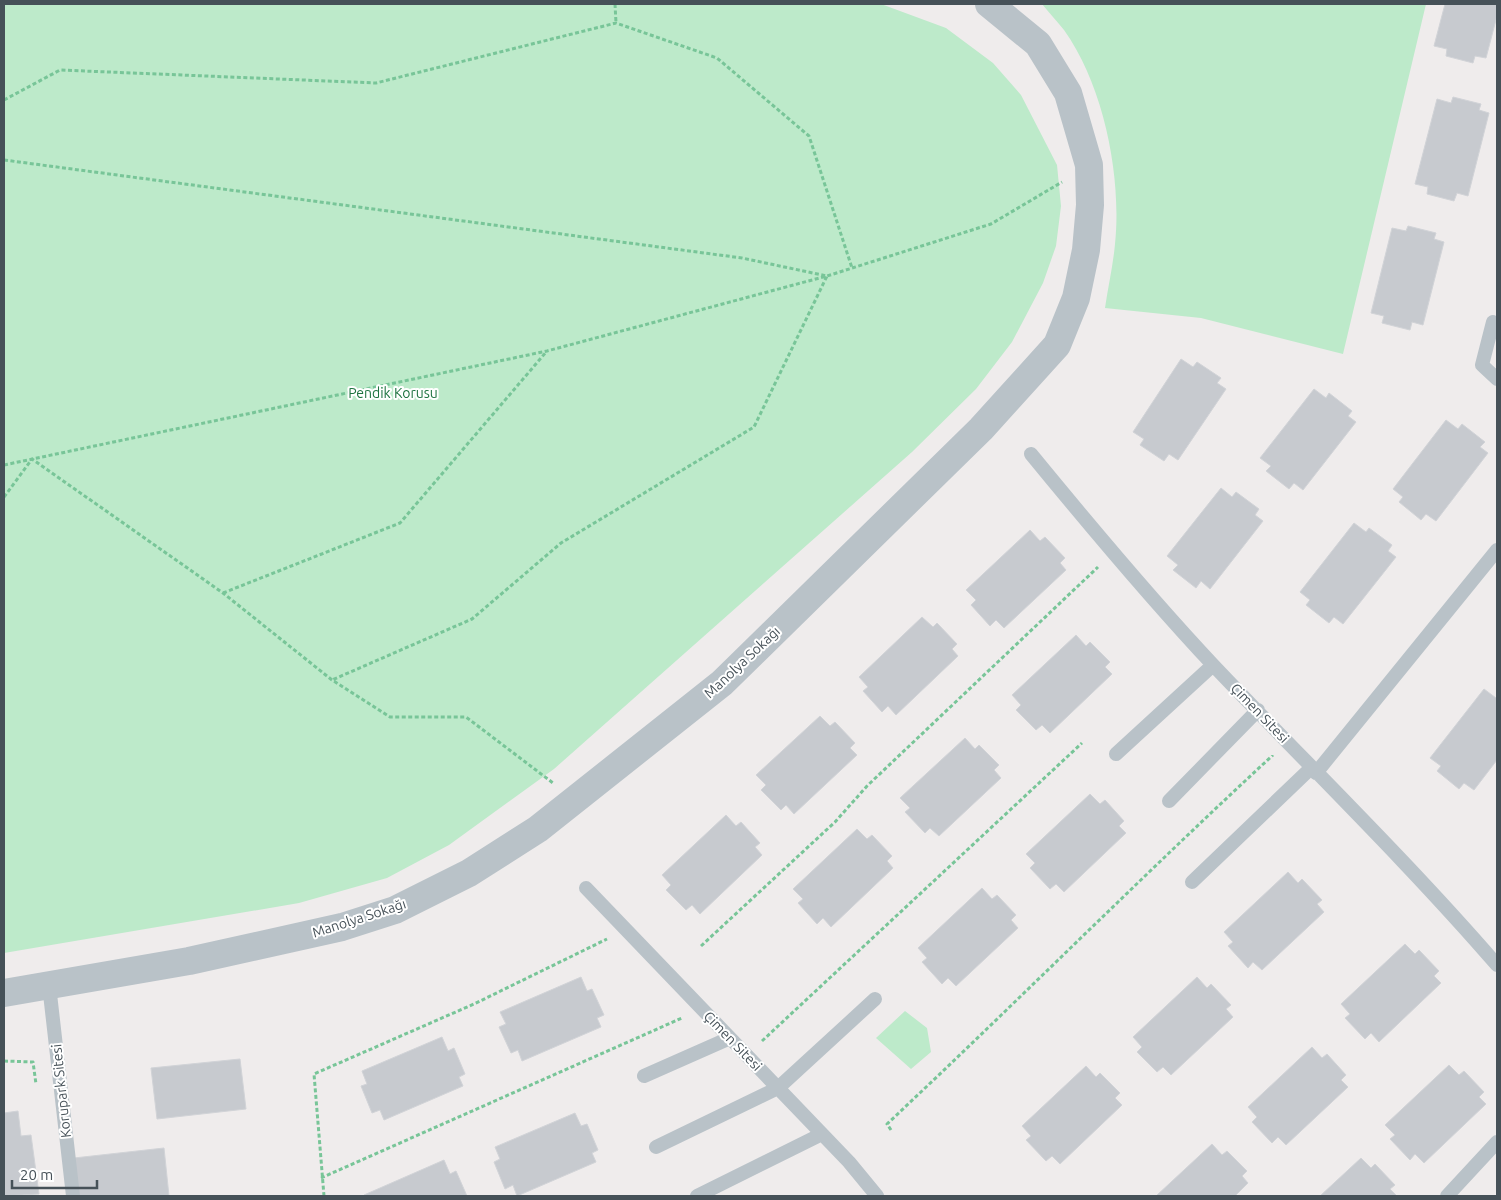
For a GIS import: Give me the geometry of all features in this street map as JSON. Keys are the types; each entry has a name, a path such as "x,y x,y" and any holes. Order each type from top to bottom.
{"street":[{"name":"Manolya Sokağı","path":"4,993 189,961 342,927 394,910 469,873 538,829 722,683 981,430 1057,346 1076,298 1086,250 1090,205 1089,165 1068,93 1038,44 989,4"}],"lane":[{"path":"1493,322 1482,365 1497,379"},
{"name":"Çimen Sitesi","path":"1031,454 1112,552 1213,665 1451,912 1497,965"},
{"path":"1192,882 1314,771 1497,550"},
{"path":"1116,754 1213,665"},
{"path":"1169,801 1258,710"},
{"name":"Çimen Sitesi","path":"586,888 849,1162 877,1196"},
{"name":"Korupark Sitesi","path":"49,985 73,1196"},
{"path":"656,1147 778,1088 875,1000"},
{"path":"644,1076 730,1038"},
{"path":"697,1196 822,1134"},
{"path":"1447,1196 1497,1142"}],"path":[{"path":"615,4 616,23"},
{"path":"4,100 60,70 376,83 616,23 717,58 809,136 852,268"},
{"path":"4,160 742,258 827,276"},
{"path":"4,464 547,351 827,276 990,224 1089,165"},
{"path":"332,680 472,619 561,542 754,427 827,276"},
{"path":"223,593 400,523 547,351"},
{"path":"32,458 223,593 332,680 390,717 466,717 575,800"},
{"path":"4,497 32,458"},
{"path":"701,946 835,822 867,786 1112,552"},
{"path":"891,1130 887,1124 1001,1016 1142,877 1288,741"},
{"path":"746,1055 849,962 1082,743"},
{"path":"324,1196 321,1178 314,1074 474,1004 626,930"},
{"path":"321,1178 702,1009"},
{"path":"4,1061 33,1062 37,1091"}],"green space":[{"name":"Pendik Korusu","path":"4,4 881,4 946,28 993,63 1021,95 1057,165 1061,206 1056,246 1043,283 1012,342 976,389 912,452 554,769 449,845 387,878 299,903 4,953"},
{"path":"1042,4 1426,4 1343,354 1201,318 1105,308 1114,252 1116,218 1116,190 1107,133 1100,105 1078,53 1064,30"},
{"path":"905,1011 927,1028 931,1052 911,1069 876,1038"}],"building":[{"path":"1445,4 1497,4 1497,16 1486,58 1475,56 1473,63 1446,56 1447,49 1434,46"},
{"path":"1453,97 1481,104 1479,110 1489,113 1468,196 1457,193 1454,201 1427,194 1428,187 1415,184 1437,99 1451,103"},
{"path":"1408,226 1436,233 1434,239 1444,242 1423,325 1412,322 1410,330 1382,323 1384,316 1371,313 1392,228 1406,231"},
{"path":"1181,359 1193,367 1197,362 1221,378 1217,383 1226,389 1178,460 1169,454 1164,461 1140,445 1144,439 1133,432"},
{"path":"1314,389 1326,398 1329,393 1352,411 1348,416 1356,422 1303,490 1294,483 1289,489 1266,471 1271,466 1260,458"},
{"path":"1446,420 1458,429 1462,424 1485,442 1480,447 1488,453 1436,521 1426,514 1421,520 1399,502 1403,497 1393,489"},
{"path":"1221,488 1232,497 1236,492 1259,509 1255,515 1263,521 1210,589 1201,581 1196,588 1173,570 1178,565 1167,556"},
{"path":"1354,523 1366,532 1369,528 1392,545 1388,551 1396,557 1343,624 1334,617 1329,623 1306,605 1310,600 1300,592"},
{"path":"1030,530 1040,541 1045,537 1065,558 1060,563 1066,570 1004,628 996,620 990,626 971,605 976,600 966,590"},
{"path":"922,617 933,627 937,623 957,644 952,649 958,656 896,715 888,706 882,712 863,691 868,687 859,677"},
{"path":"1076,635 1086,646 1090,642 1110,662 1105,667 1112,674 1050,733 1042,725 1036,730 1016,710 1021,705 1012,695"},
{"path":"1484,689 1497,697 1497,760 1474,790 1464,783 1459,789 1437,771 1441,766 1430,758"},
{"path":"820,716 830,726 835,722 855,743 850,748 857,755 794,814 786,805 781,810 761,790 766,785 756,775"},
{"path":"965,738 975,749 979,745 999,765 994,770 1001,778 939,836 930,828 925,833 905,812 910,808 900,798"},
{"path":"1090,794 1100,804 1105,800 1124,821 1119,826 1126,833 1064,892 1056,884 1050,889 1030,868 1035,863 1026,854"},
{"path":"726,815 736,826 741,822 760,843 755,847 762,855 700,914 692,905 686,910 666,890 671,885 662,875"},
{"path":"857,829 867,839 872,835 892,856 887,861 893,868 831,927 823,918 817,924 798,903 803,899 793,889"},
{"path":"1288,872 1298,883 1302,879 1322,900 1317,904 1324,912 1262,970 1253,962 1248,968 1228,946 1233,942 1224,932"},
{"path":"982,888 992,899 997,895 1016,915 1011,920 1018,928 956,986 948,978 942,984 922,962 927,958 918,948"},
{"path":"1405,944 1415,954 1419,950 1439,971 1434,976 1441,983 1379,1042 1371,1033 1365,1039 1345,1018 1350,1014 1341,1004"},
{"path":"581,977 587,991 592,989 604,1015 597,1018 601,1027 522,1061 518,1050 511,1053 499,1027 506,1024 500,1012"},
{"path":"1197,977 1207,988 1211,984 1231,1005 1226,1009 1233,1017 1171,1075 1163,1067 1157,1072 1137,1052 1142,1047 1133,1037"},
{"path":"442,1037 448,1051 454,1048 465,1074 459,1077 463,1086 384,1120 380,1110 372,1113 361,1086 367,1084 362,1071"},
{"path":"1312,1047 1322,1058 1327,1054 1346,1075 1341,1080 1348,1087 1286,1145 1278,1137 1272,1143 1252,1122 1257,1117 1248,1107"},
{"path":"240,1059 246,1109 157,1119 151,1068"},
{"path":"1449,1065 1459,1075 1464,1071 1484,1092 1479,1097 1486,1104 1424,1163 1415,1154 1410,1160 1390,1139 1395,1135 1385,1125"},
{"path":"1086,1066 1096,1077 1100,1073 1120,1093 1115,1098 1122,1105 1060,1164 1052,1156 1046,1161 1026,1140 1031,1136 1022,1126"},
{"path":"18,1111 21,1136 31,1135 39,1194 4,1196 4,1113"},
{"path":"575,1113 581,1126 587,1124 598,1150 592,1153 596,1162 517,1196 513,1185 505,1189 494,1162 500,1159 495,1147"},
{"path":"1212,1144 1222,1155 1227,1151 1247,1171 1242,1176 1248,1183 1235,1196 1156,1196"},
{"path":"164,1148 169,1196 79,1196 74,1158"},
{"path":"1361,1158 1371,1168 1375,1164 1395,1185 1390,1189 1397,1196 1320,1196"},
{"path":"444,1160 450,1174 456,1171 467,1196 364,1195"}]}
